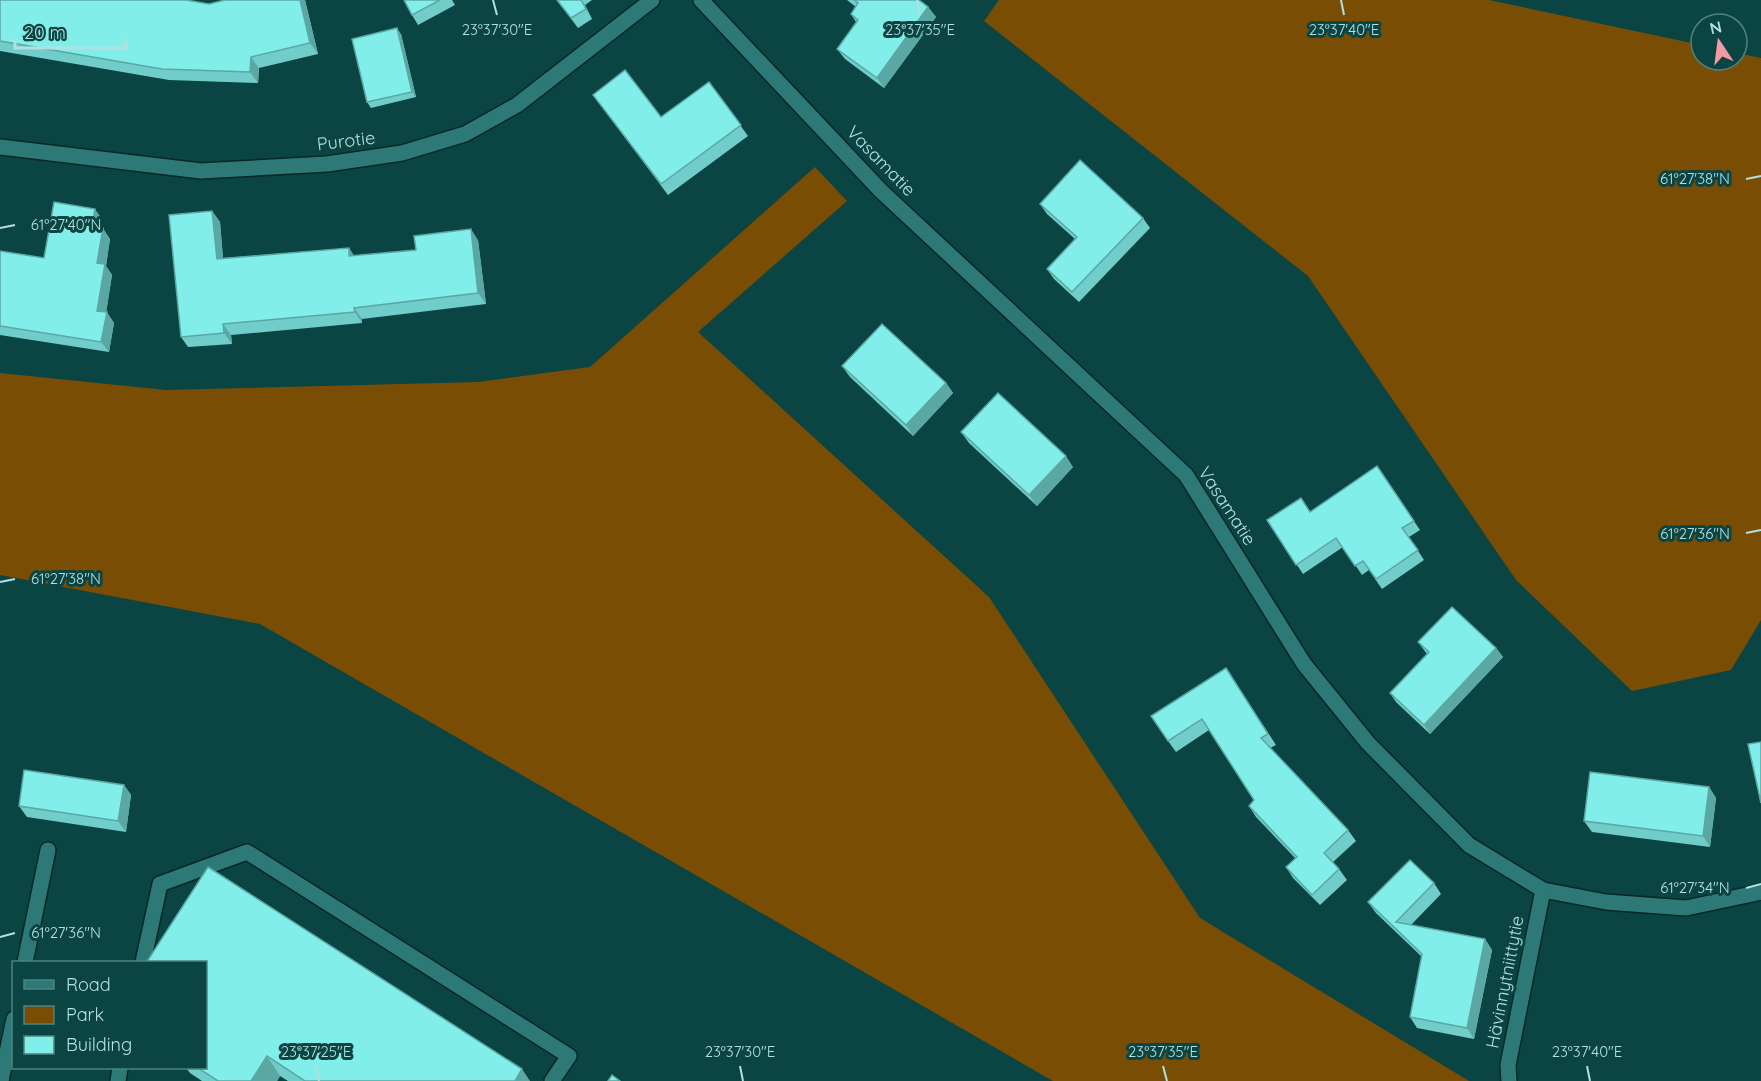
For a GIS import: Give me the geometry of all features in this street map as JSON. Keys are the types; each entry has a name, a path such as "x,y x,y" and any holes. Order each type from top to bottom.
{"street":[{"name":"Purotie","path":"0,147 201,171 327,164 402,153 465,134 517,105 652,0"},
{"name":"Vasamatie","path":"701,0 881,191 1186,476 1304,664 1368,743 1469,845 1543,890 1606,902 1686,908 1761,892"},
{"path":"25,961 48,849"},
{"path":"143,961 160,884 247,852 569,1056 552,1081"},
{"name":"Hävinnytniittytie","path":"1509,1081 1508,1065 1543,890"},
{"path":"1,1081 12,1029"}],"green space":[{"path":"999,0 1489,0 1689,42 1689,72 1749,72 1749,56 1761,58 1761,620 1731,670 1632,691 1516,580 1308,276 984,21"},
{"path":"815,167 847,201 698,332 989,597 1200,918 1469,1081 1053,1081 260,624 0,575 0,373 166,390 478,382 590,367"}],"building":[{"path":"0,0 186,0 209,4 225,0 300,0 310,43 251,57 250,72 162,69 0,41"},
{"path":"404,0 440,0 412,15"},
{"path":"557,0 581,0 586,9 571,18"},
{"path":"854,0 919,0 928,7 877,78 837,49 858,20 851,14 858,3"},
{"path":"397,28 412,92 367,102 352,39"},
{"path":"625,70 661,117 709,82 741,125 661,184 593,95"},
{"path":"1080,160 1143,218 1072,292 1047,269 1077,237 1040,204"},
{"path":"54,202 95,209 92,226 103,228 97,263 105,264 97,311 107,312 101,342 0,326 0,251 44,258"},
{"path":"212,211 217,259 349,248 349,256 416,250 414,236 471,229 478,293 354,308 355,312 223,324 224,333 181,337 169,215"},
{"path":"882,324 946,383 906,425 842,366"},
{"path":"998,393 1066,456 1029,495 961,432"},
{"path":"1377,466 1414,521 1402,528 1418,550 1376,579 1363,561 1355,566 1336,538 1296,565 1267,520 1301,498 1310,512"},
{"path":"1452,607 1496,648 1424,725 1390,693 1429,652 1418,642"},
{"path":"1226,668 1268,734 1261,738 1348,830 1324,853 1339,869 1312,895 1286,867 1297,857 1249,806 1254,800 1202,719 1168,741 1151,716"},
{"path":"1761,742 1761,803 1748,744"},
{"path":"24,770 124,785 118,821 19,806"},
{"path":"1590,772 1709,787 1703,836 1584,821"},
{"path":"1410,860 1434,883 1396,922 1485,939 1467,1028 1410,1017 1422,954 1368,902"},
{"path":"208,867 522,1069 515,1081 305,1081 267,1056 251,1081 218,1081 200,1069 207,1069 207,961 147,961"},
{"path":"612,1075 620,1081 608,1081"}]}
